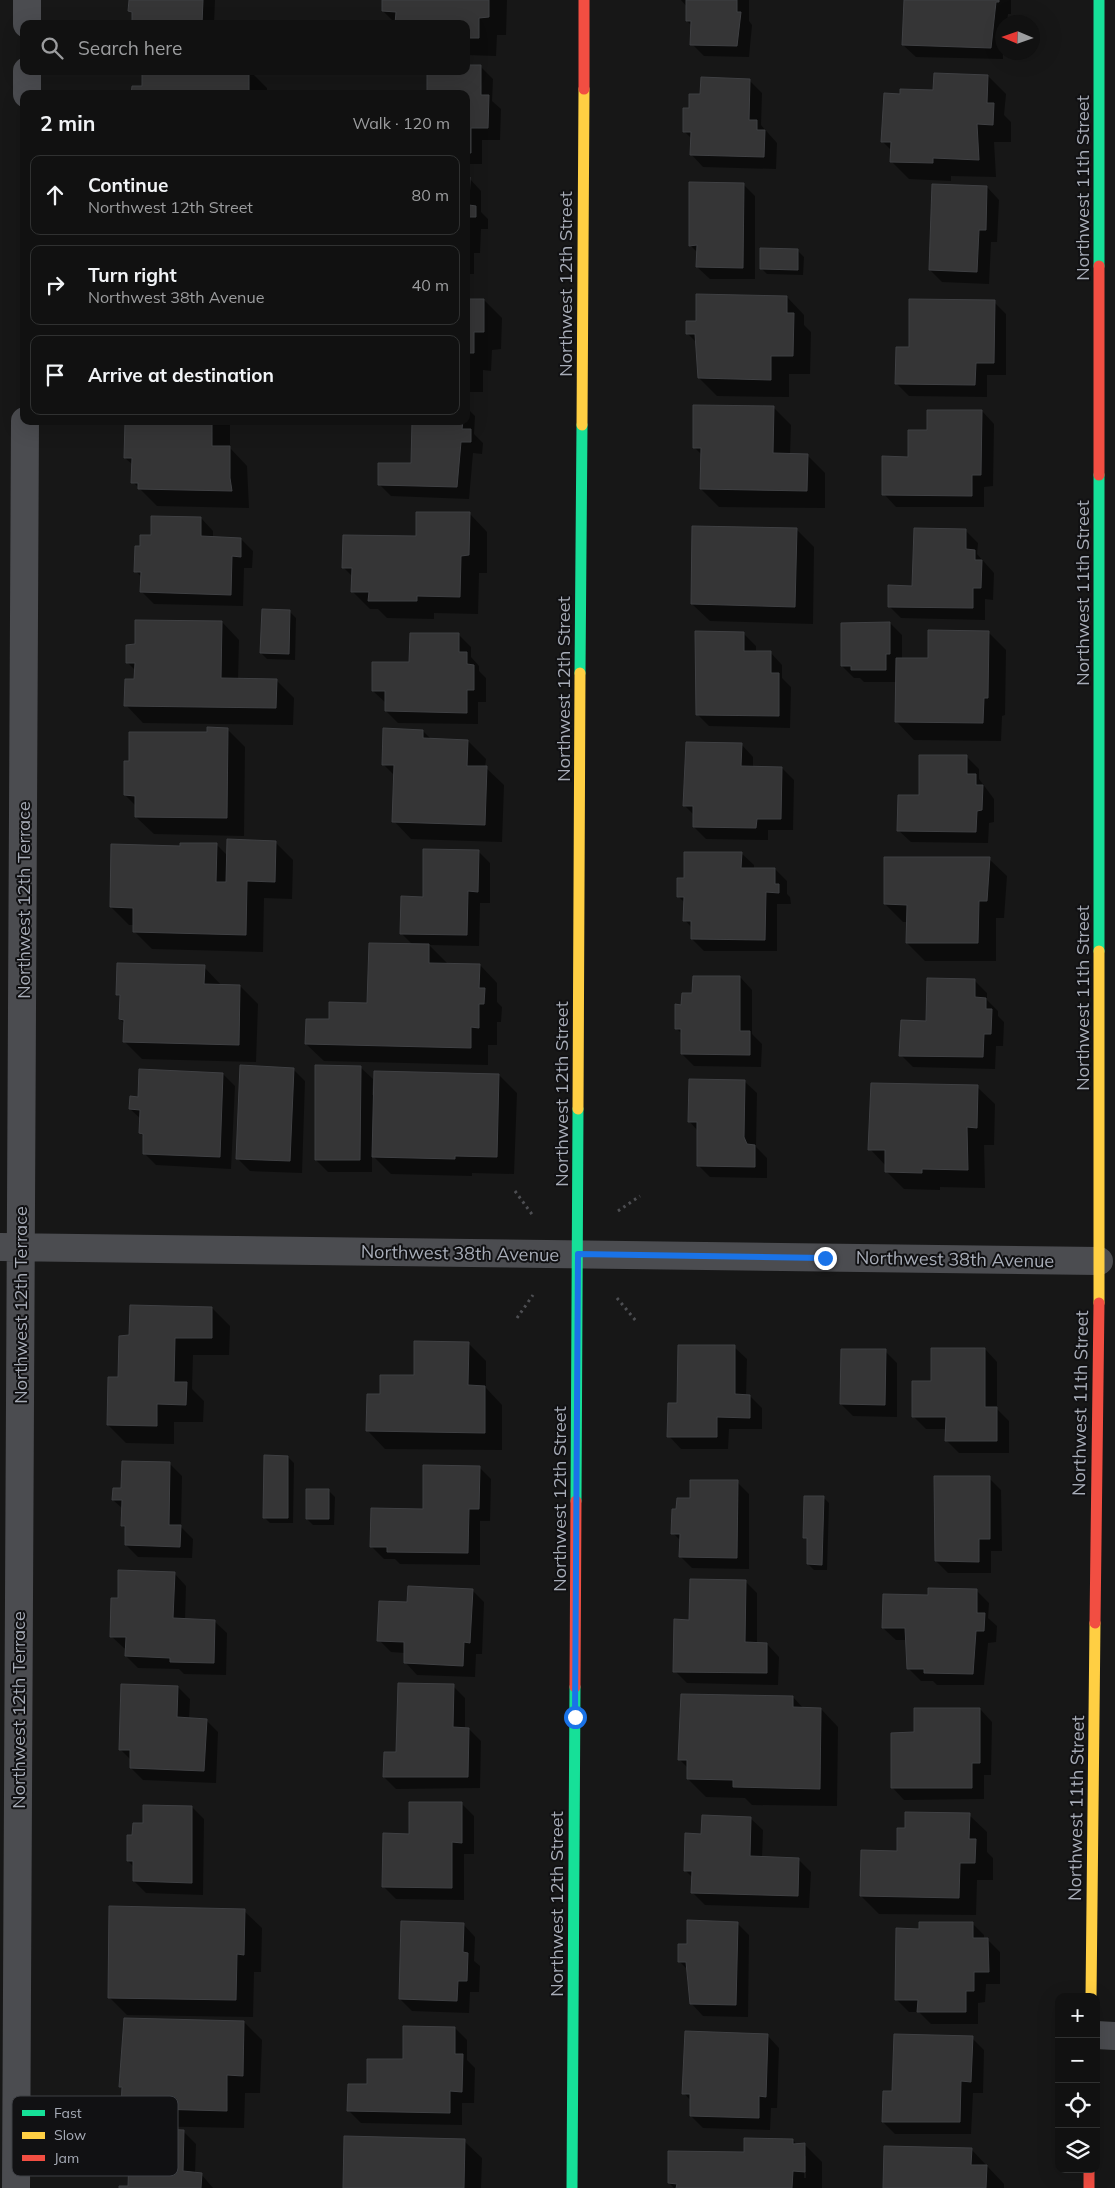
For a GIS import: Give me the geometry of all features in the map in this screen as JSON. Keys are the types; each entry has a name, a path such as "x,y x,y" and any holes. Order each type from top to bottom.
{"street":[{"path":"27,0 27,20"},
{"name":"Northwest 12th Street","path":"572,2188 584,0"},
{"name":"Northwest 11th Street","path":"1091,1993 1099,1261 1099,0"},
{"path":"27,75 27,90"},
{"name":"Northwest 12th Terrace","path":"15,2096 10,1247 25,425"},
{"name":"Northwest 38th Avenue","path":"10,1247 1099,1261"},
{"path":"1100,2035 1115,2036"},
{"path":"1089,2173 1089,2188"}],"path":[{"path":"515,1191 534,1217"},
{"path":"618,1211 640,1196"},
{"path":"516,1318 533,1296"},
{"path":"617,1298 636,1320"}],"building":[{"path":"129,0 203,0 202,20 132,20 132,12 128,11"},
{"path":"382,0 489,0 489,17 479,18 479,38 470,38 470,20 395,20 396,12 382,11"},
{"path":"686,0 737,0 737,12 741,12 737,46 690,45 691,21 686,21"},
{"path":"904,0 999,0 999,2 996,2 991,48 902,45"},
{"path":"470,65 481,65 481,95 489,95 488,128 471,128 471,153 470,90 427,90 427,75 470,75"},
{"path":"934,73 988,75 987,103 994,103 993,125 977,124 979,160 933,158 933,163 890,162 891,142 881,142 884,93 900,94 900,89 933,90"},
{"path":"142,75 249,75 249,90 132,90 132,86 142,86"},
{"path":"701,77 750,79 749,120 757,120 757,130 765,130 764,157 690,155 691,132 683,132 683,108 689,108 689,94 700,94"},
{"path":"689,182 744,183 743,268 696,267 697,245 689,246"},
{"path":"932,184 987,186 986,230 979,230 977,272 929,270"},
{"path":"470,205 476,206 476,217 470,217"},
{"path":"760,248 798,249 798,270 760,269"},
{"path":"696,294 787,296 787,313 794,313 793,356 771,356 771,380 698,378 695,334 686,334 686,321 696,321"},
{"path":"470,299 484,299 484,332 474,332 474,353 470,353"},
{"path":"909,299 995,300 994,363 976,363 975,385 895,384 896,347 909,347"},
{"path":"693,405 774,406 773,453 808,454 807,491 700,489 701,448 693,448"},
{"path":"927,410 982,410 981,475 972,475 972,496 882,495 882,456 908,457 908,430 927,430"},
{"path":"125,425 212,425 212,446 230,446 232,491 138,489 138,483 131,483 132,458 124,458"},
{"path":"412,425 462,425 462,429 471,429 471,442 461,442 457,487 378,485 378,463 411,463"},
{"path":"416,512 470,512 469,555 461,556 460,597 417,596 417,601 368,601 369,592 351,592 352,568 342,568 343,535 416,536"},
{"path":"151,516 201,517 201,536 241,538 241,557 232,556 231,595 140,592 141,572 134,572 135,546 140,546 140,535 151,535"},
{"path":"692,526 797,528 795,607 691,604"},
{"path":"914,528 966,529 966,549 975,550 975,560 982,560 981,588 973,588 973,608 888,607 888,585 912,586"},
{"path":"262,609 290,610 289,654 260,653"},
{"path":"135,620 222,621 221,678 277,679 276,708 124,706 125,679 134,679 135,663 126,663 126,645 135,644"},
{"path":"890,622 890,654 886,654 886,670 851,670 851,666 841,666 841,623"},
{"path":"928,630 989,631 988,698 984,698 983,723 895,722 896,658 928,658"},
{"path":"695,631 744,632 744,651 771,651 771,673 779,673 779,716 696,715"},
{"path":"410,633 459,633 459,652 467,652 467,664 474,665 474,690 467,690 467,713 385,711 385,691 372,691 372,662 409,662"},
{"path":"207,727 228,728 227,818 135,817 135,796 124,795 124,761 129,761 129,732 207,732"},
{"path":"383,728 423,730 423,738 468,740 467,766 487,766 485,825 392,822 394,765 382,765"},
{"path":"686,742 742,743 741,766 782,767 781,819 757,819 756,828 693,827 693,806 683,806"},
{"path":"919,755 967,755 967,774 976,774 976,785 983,785 982,810 977,811 976,832 897,831 898,795 919,795"},
{"path":"227,839 276,841 275,882 247,881 246,935 133,932 133,908 110,907 111,844 180,846 180,843 217,843 216,882 226,882"},
{"path":"423,849 479,850 478,892 468,891 467,935 400,934 401,896 423,897"},
{"path":"684,852 742,852 741,868 775,868 775,884 779,884 779,893 766,892 765,940 691,939 691,921 683,921 684,897 677,897 677,878 684,878"},
{"path":"884,857 990,857 987,901 979,901 978,943 906,943 907,905 884,904"},
{"path":"369,943 429,944 429,963 480,964 479,988 485,988 484,1004 479,1004 479,1028 471,1027 471,1048 305,1044 306,1019 329,1019 329,1002 367,1003"},
{"path":"117,963 205,965 204,984 240,985 239,1045 123,1042 124,1020 119,1019 120,995 116,995"},
{"path":"693,976 740,976 740,1031 750,1031 750,1055 681,1054 681,1029 675,1029 675,1004 681,1005 682,993 692,993"},
{"path":"927,978 975,979 975,997 986,998 986,1009 992,1009 991,1034 984,1034 983,1057 899,1056 901,1020 926,1021"},
{"path":"240,1065 294,1068 290,1161 236,1159"},
{"path":"315,1065 361,1066 360,1160 315,1160"},
{"path":"139,1069 223,1073 220,1157 143,1154 143,1134 139,1133 140,1110 129,1109 130,1096 138,1097"},
{"path":"374,1071 499,1074 497,1157 455,1156 455,1159 372,1157"},
{"path":"689,1079 745,1080 744,1137 747,1144 755,1145 755,1167 697,1166 697,1122 688,1122"},
{"path":"871,1083 978,1085 977,1128 967,1127 968,1170 922,1169 922,1173 885,1172 885,1150 868,1150"},
{"path":"130,1305 212,1307 212,1338 175,1338 174,1382 187,1382 186,1405 157,1404 157,1426 107,1425 108,1377 118,1377 119,1336 129,1335"},
{"path":"414,1341 469,1342 468,1385 485,1386 485,1433 366,1431 367,1394 380,1394 380,1375 414,1375"},
{"path":"678,1345 735,1345 735,1394 750,1395 750,1418 717,1417 717,1437 667,1437 668,1403 677,1403"},
{"path":"931,1348 985,1348 985,1407 997,1407 997,1441 945,1441 946,1417 912,1417 912,1381 931,1381"},
{"path":"841,1349 886,1349 885,1405 840,1404"},
{"path":"264,1455 288,1456 288,1518 263,1518"},
{"path":"122,1461 170,1462 169,1525 181,1525 180,1547 125,1545 125,1526 121,1526 122,1500 112,1500 113,1488 121,1488"},
{"path":"423,1465 480,1466 479,1509 469,1509 468,1553 387,1552 387,1547 370,1547 371,1508 423,1509"},
{"path":"934,1476 990,1476 990,1539 979,1539 979,1562 935,1561"},
{"path":"690,1480 738,1480 737,1558 679,1557 680,1534 671,1534 672,1509 676,1509 677,1498 690,1498"},
{"path":"306,1489 329,1489 329,1519 306,1519"},
{"path":"804,1496 824,1496 822,1565 807,1564 807,1538 803,1538"},
{"path":"118,1570 175,1572 173,1618 215,1620 214,1663 170,1662 170,1658 125,1656 126,1637 110,1637 111,1598 118,1598"},
{"path":"690,1579 746,1580 745,1642 767,1643 767,1673 673,1672 674,1619 689,1620"},
{"path":"408,1586 473,1589 470,1643 464,1642 463,1666 404,1663 404,1642 377,1641 379,1601 407,1602"},
{"path":"928,1588 977,1589 977,1613 985,1613 984,1631 976,1631 973,1674 924,1673 924,1669 907,1669 905,1628 882,1628 883,1594 928,1595"},
{"path":"398,1683 454,1684 453,1727 469,1728 468,1777 383,1777 384,1752 396,1752"},
{"path":"121,1684 178,1686 177,1717 207,1719 204,1771 130,1768 130,1750 119,1750"},
{"path":"681,1694 793,1696 793,1707 821,1708 820,1789 733,1787 733,1780 687,1779 687,1760 678,1760"},
{"path":"914,1708 980,1708 980,1763 972,1763 972,1788 891,1788 891,1733 914,1732"},
{"path":"409,1802 462,1802 462,1843 452,1842 452,1888 382,1887 383,1833 409,1834"},
{"path":"143,1805 192,1806 192,1883 133,1881 133,1861 127,1861 127,1835 132,1835 133,1823 143,1823"},
{"path":"905,1812 970,1813 969,1839 976,1839 975,1863 960,1863 959,1898 860,1896 861,1850 897,1851 897,1828 905,1828"},
{"path":"702,1815 751,1817 750,1856 799,1858 798,1896 691,1893 692,1871 684,1871 685,1833 701,1834"},
{"path":"109,1906 245,1909 244,1955 237,1954 236,2000 108,1998"},
{"path":"687,1920 738,1922 736,2005 690,2004 686,1962 678,1962 678,1944 687,1944"},
{"path":"401,1921 464,1923 463,1952 468,1953 467,1981 458,1981 457,2001 399,1999"},
{"path":"919,1922 973,1922 973,1938 988,1938 989,1972 974,1972 974,1991 966,1991 966,2012 917,2012 918,2000 895,2000 896,1928 919,1929"},
{"path":"124,2018 244,2021 243,2076 227,2075 227,2111 178,2110 178,2096 122,2096 122,2087 119,2087"},
{"path":"403,2026 455,2027 455,2054 463,2054 462,2092 450,2091 450,2113 347,2111 348,2084 367,2084 367,2059 403,2059"},
{"path":"685,2031 768,2034 766,2097 759,2096 759,2118 690,2116 690,2094 682,2094"},
{"path":"894,2034 973,2036 971,2082 961,2081 960,2122 882,2122 883,2091 892,2091"},
{"path":"178,2130 184,2130 183,2171 202,2173 201,2188 119,2188 119,2186 128,2186 128,2176 178,2176"},
{"path":"344,2136 465,2139 464,2188 343,2188"},
{"path":"744,2138 793,2139 793,2144 805,2143 805,2172 793,2171 792,2188 676,2188 677,2184 668,2183 668,2151 744,2152"},
{"path":"884,2146 972,2148 971,2165 987,2165 986,2188 883,2188"}],"traffic: fast":[{"path":"1099,0 1099,266"},
{"path":"580,673 582,425"},
{"path":"1099,475 1099,951"},
{"path":"576,1501 578,1109"},
{"path":"572,2188 575,1687"}],"traffic: slow":[{"path":"582,425 584,89"},
{"path":"578,1109 580,673"},
{"path":"1099,951 1099,1303"},
{"path":"1091,1993 1095,1623"}],"traffic: jam":[{"path":"584,0 584,89"},
{"path":"1099,266 1099,475"},
{"path":"1095,1623 1099,1303"},
{"path":"575,1687 576,1501"},
{"path":"1089,2173 1089,2188"}],"route":[{"path":"575,1717 578,1254 825,1258"}]}
